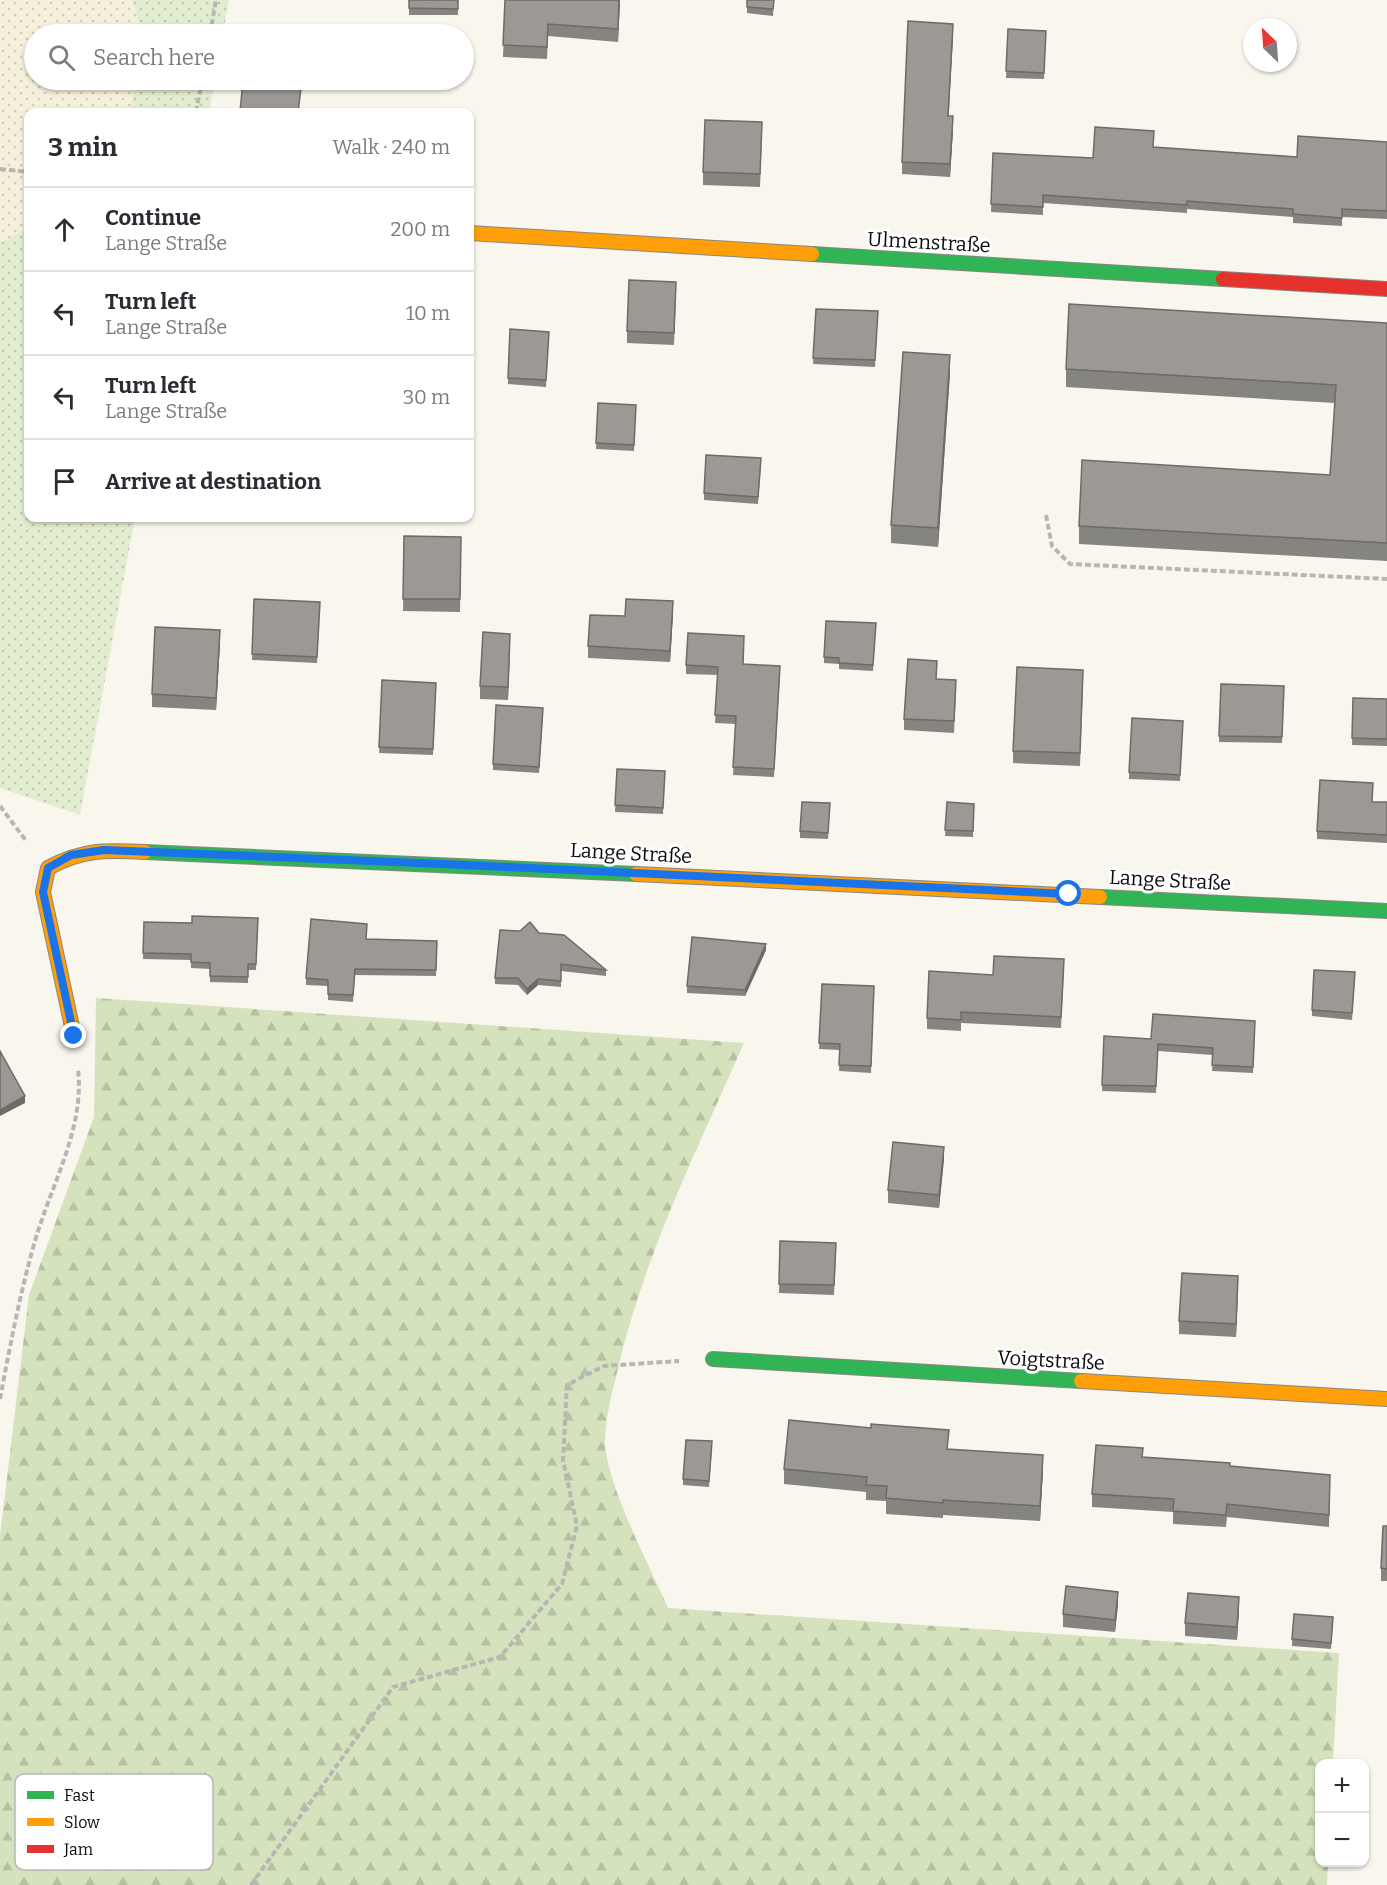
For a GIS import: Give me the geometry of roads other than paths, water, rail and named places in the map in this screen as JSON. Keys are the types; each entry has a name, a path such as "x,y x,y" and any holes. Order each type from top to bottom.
{"street":[{"name":"Ulmenstraße","path":"474,233 1387,289"},
{"name":"Lange Straße","path":"74,1036 43,892 48,868 71,855 104,850 456,864 1387,911"},
{"name":"Voigtstraße","path":"713,1359 1387,1399"}]}
